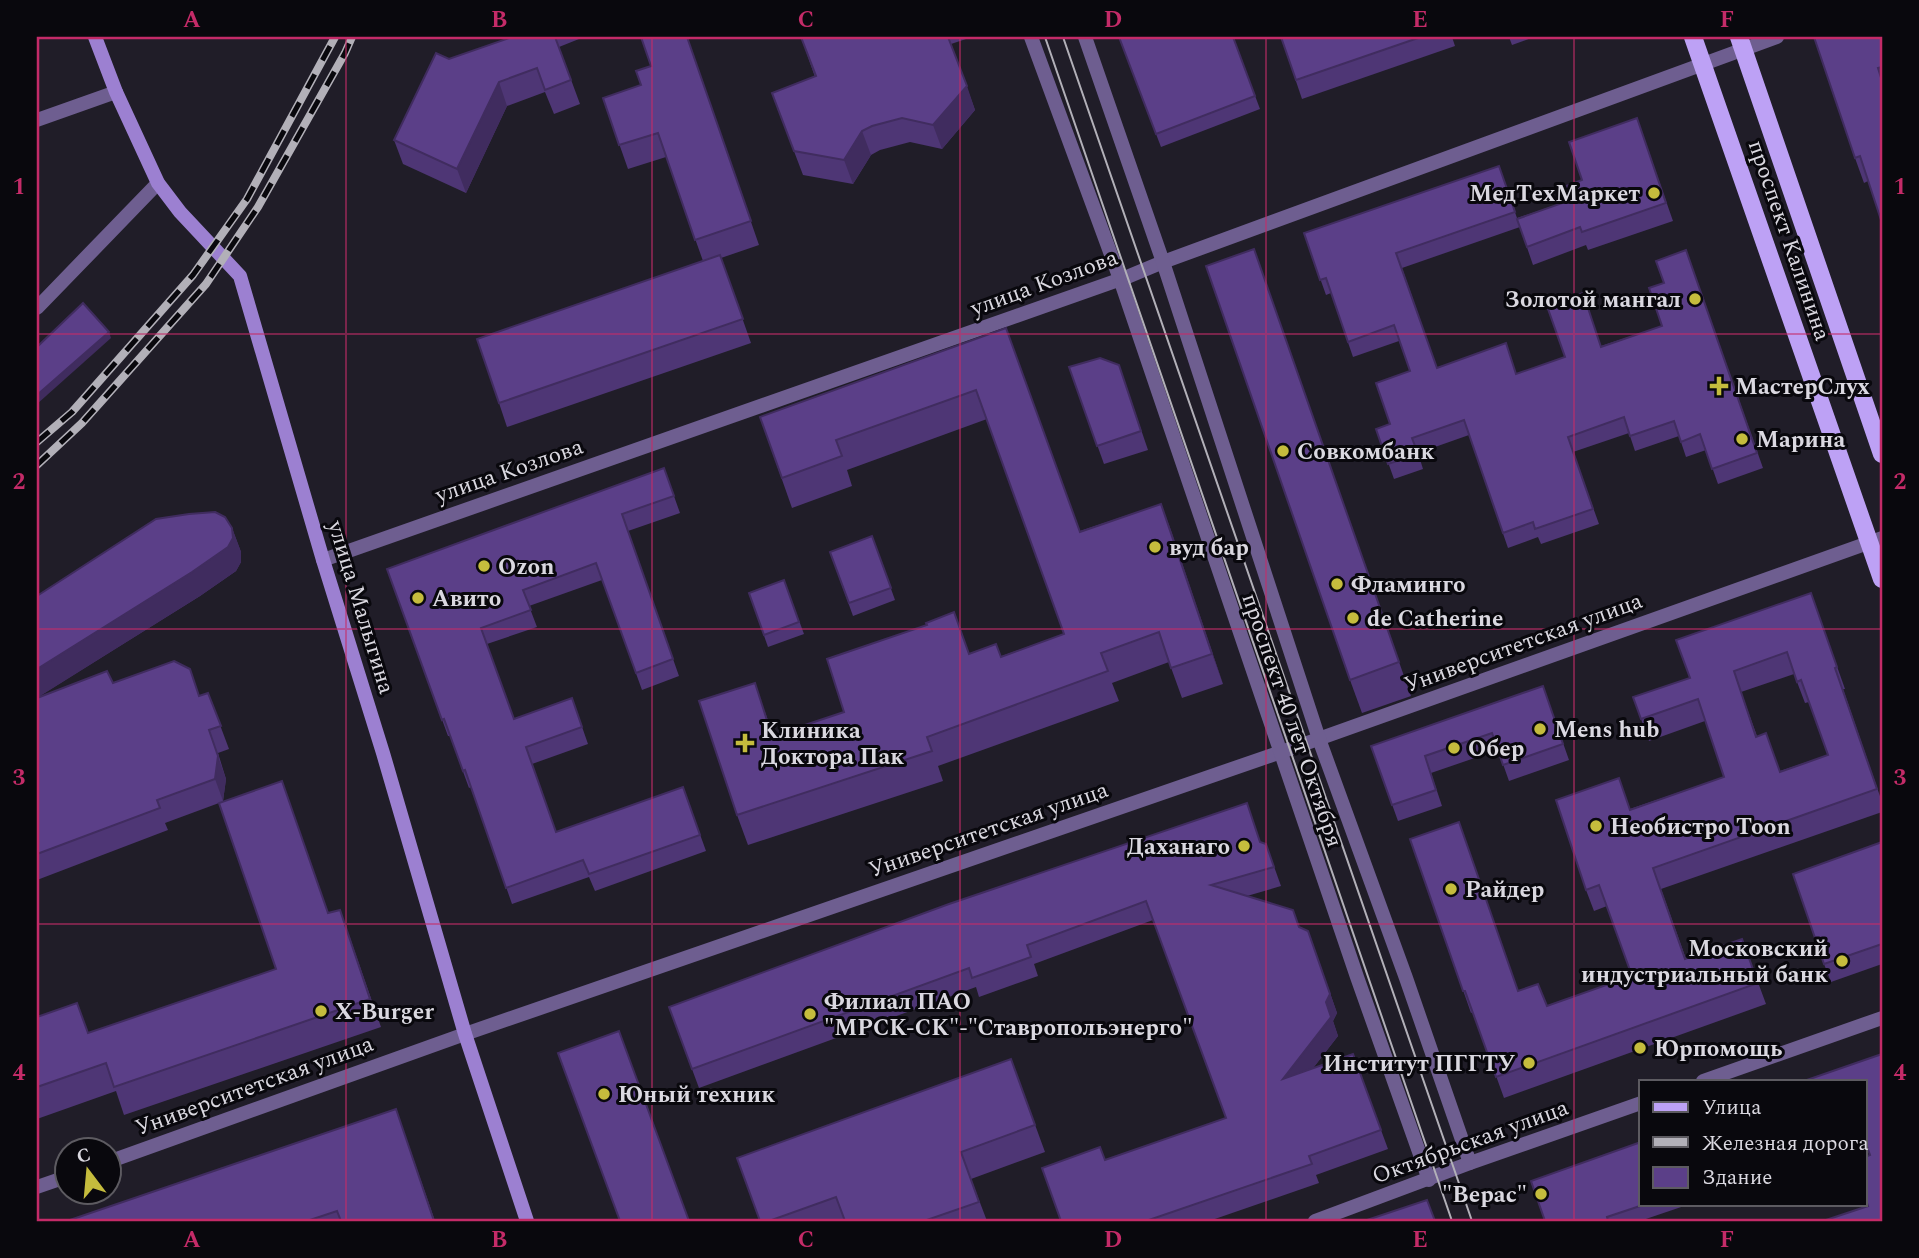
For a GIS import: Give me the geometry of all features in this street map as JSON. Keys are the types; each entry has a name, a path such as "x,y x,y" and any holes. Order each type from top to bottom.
{"main road":[{"name":"улица Малыгина","path":"95,37 116,92 158,183 180,212 240,275 465,1034 527,1221"},
{"name":"проспект Калинина","path":"1693,37 1876,541 1882,579"},
{"name":"проспект Калинина","path":"1741,43 1882,454"}],"street":[{"name":"проспект 40 лет Октября","path":"1031,37 1120,279 1429,1180"},
{"name":"проспект 40 лет Октября","path":"1085,37 1163,262 1319,739 1470,1163"},
{"name":"улица Козлова","path":"323,560 1120,279 1703,63 1741,43 1777,37"},
{"path":"37,120 116,92"},
{"path":"37,308 158,183"},
{"name":"Университетская улица","path":"122,1157 465,1034 1319,739 1876,541"},
{"path":"1706,1080 1882,1018"},
{"name":"Октябрьская улица","path":"1315,1221 1639,1104"}],"building":[{"path":"512,37 555,37 571,80 545,90 537,68 499,82 457,169 394,140 436,53 449,59"},
{"path":"641,37 687,37 751,221 695,240 658,133 619,145 603,98 641,85 636,71 651,66"},
{"path":"801,37 948,37 967,86 933,125 902,118 872,126 862,131 844,160 794,151 772,93 816,76"},
{"path":"1119,37 1233,37 1255,96 1156,134"},
{"path":"1281,37 1421,37 1296,80"},
{"path":"1814,37 1882,37 1882,67 1878,68 1882,81 1882,223 1860,156 1855,158"},
{"path":"1637,118 1666,203 1582,232 1580,227 1527,247 1517,219 1571,200 1566,186 1582,180 1569,142"},
{"path":"1499,166 1515,212 1396,253 1437,368 1506,343 1516,374 1565,357 1547,306 1583,293 1601,347 1662,326 1649,288 1664,283 1656,261 1686,250 1757,453 1712,469 1700,434 1681,442 1674,421 1630,436 1624,417 1568,437 1593,509 1535,529 1533,522 1503,533 1464,420 1412,438 1418,454 1388,464 1376,429 1390,424 1376,383 1410,371 1394,325 1348,342 1326,278 1320,280 1304,233"},
{"path":"1254,249 1399,662 1350,680 1206,266"},
{"path":"720,255 743,319 499,403 477,339"},
{"path":"83,303 109,332 37,395 37,347"},
{"path":"1006,328 1080,532 1161,504 1212,654 1171,668 1159,632 1101,653 1108,671 927,737 932,751 737,815 699,701 755,683 772,736 844,712 827,659 927,625 926,623 954,612 969,654 996,644 1001,657 1064,634 976,390 836,440 842,456 782,478 760,417"},
{"path":"1100,358 1119,365 1141,431 1097,446 1069,367"},
{"path":"664,468 674,496 622,514 673,659 636,673 596,563 523,590 531,610 481,628 514,719 572,698 582,727 526,747 556,832 683,787 700,835 589,874 583,860 506,888 465,770 463,771 444,719 442,720 387,569"},
{"path":"215,512 225,517 232,528 233,538 228,547 37,669 37,596 156,519"},
{"path":"872,536 891,588 849,603 830,552"},
{"path":"784,580 799,622 764,635 749,593"},
{"path":"1811,593 1877,789 1653,868 1685,959 1742,939 1758,983 1496,1077 1410,839 1459,822 1518,991 1538,984 1547,1006 1632,976 1599,885 1586,890 1556,800 1619,778 1630,810 1724,777 1698,699 1641,719 1633,697 1690,678 1676,640","holes":["1787,652 1797,682 1801,680 1828,755 1780,772 1766,733 1756,737 1734,671"]},
{"path":"174,661 190,669 199,696 208,693 221,726 209,730 218,756 215,779 157,800 160,808 37,854 37,698 107,671 113,683"},
{"path":"1543,686 1563,744 1503,765 1492,733 1425,756 1436,790 1392,805 1371,746"},
{"path":"282,781 328,913 340,910 370,999 114,1087 106,1063 37,1087 37,1017 77,1003 88,1033 276,969 219,803"},
{"path":"1247,803 1260,842 1266,844 1274,867 1211,885 1293,910 1299,927 1308,931 1330,994 1326,1002 1331,1017 1283,1079 1353,1054 1381,1130 1309,1156 1312,1164 1146,1221 1061,1221 1042,1168 1100,1147 1105,1160 1226,1118 1146,901 1027,945 1031,957 972,978 969,968 692,1069 669,1007 949,904"},
{"path":"1882,842 1882,944 1824,964 1793,874"},
{"path":"619,1031 689,1221 620,1221 558,1053"},
{"path":"1882,1054 1882,1221 1823,1221 1868,1206 1867,1156 1870,1155 1867,1147 1867,1080 1807,1080"},
{"path":"1011,1059 1035,1125 961,1152 979,1202 924,1221 845,1221 836,1197 769,1221 760,1221 737,1158"},
{"path":"396,1109 434,1221 341,1221 337,1211 307,1221 67,1221 111,1206 122,1206 122,1202"},
{"path":"1639,1143 1640,1206 1607,1217 1608,1221 1545,1221 1531,1181"},
{"path":"1427,1200 1435,1221 1364,1221"}],"tram line":[{"path":"1045,37 1452,1221"},
{"path":"1063,37 1472,1221"}],"railway":[{"path":"37,442 72,412 193,275 247,199 335,37"},
{"path":"37,465 82,423 206,284 258,207 352,37"}],"place":[{"name":"МедТехМаркет","path":"1654,193"},
{"name":"Золотой мангал","path":"1695,299"},
{"name":"МастерСлух","path":"1719,386"},
{"name":"Марина","path":"1742,439"},
{"name":"Совкомбанк","path":"1283,451"},
{"name":"вуд бар","path":"1155,547"},
{"name":"Ozon","path":"484,566"},
{"name":"Фламинго","path":"1337,584"},
{"name":"Авито","path":"418,598"},
{"name":"de Catherine","path":"1353,618"},
{"name":"Mens hub","path":"1540,729"},
{"name":"Клиника Доктора Пак","path":"745,743"},
{"name":"Обер","path":"1454,748"},
{"name":"Необистро Toon","path":"1596,826"},
{"name":"Даханаго","path":"1244,846"},
{"name":"Райдер","path":"1451,889"},
{"name":"Московский индустриальный банк","path":"1842,961"},
{"name":"X-Burger","path":"321,1011"},
{"name":"Филиал ПАО \"МРСК-СК\"-\"Ставропольэнерго\"","path":"810,1014"},
{"name":"Юрпомощь","path":"1640,1048"},
{"name":"Институт ПГГТУ","path":"1529,1063"},
{"name":"Юный техник","path":"604,1094"},
{"name":"\"Верас\"","path":"1541,1194"}]}
